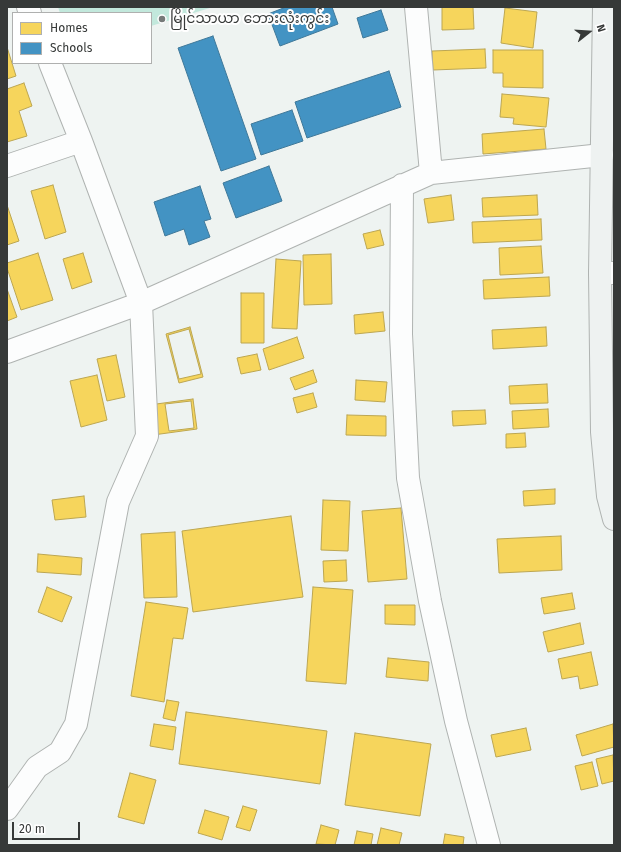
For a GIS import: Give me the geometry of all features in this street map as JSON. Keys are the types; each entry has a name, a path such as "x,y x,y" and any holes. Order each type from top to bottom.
{"main road":[{"path":"604,7 602,155 607,273 602,432 608,496 614,519"}],"street":[{"path":"416,7 431,172"},
{"path":"7,810 37,767 60,752 76,724 118,502 147,436 141,302 81,141 50,64"},
{"path":"7,166 81,141"},
{"path":"7,352 141,302 431,172 602,155"},
{"path":"402,186 401,334 408,478 431,609 456,721 489,845"}],"green space":[{"name":"မြိုင်သာယာ ဘေားလုံးကွင်း","path":"58,7 213,7 152,26 152,12 60,12"}],"building: Homes":[{"path":"442,7 473,7 474,29 442,30"},
{"path":"505,8 537,12 533,48 501,43"},
{"path":"7,47 16,76 7,79"},
{"path":"485,49 486,68 433,70 432,51"},
{"path":"493,50 543,50 543,88 503,87 503,73 493,73"},
{"path":"24,83 32,106 19,111 27,136 7,142 7,89"},
{"path":"502,94 549,98 546,127 513,124 514,118 500,117"},
{"path":"544,129 546,149 483,154 482,134"},
{"path":"53,185 66,232 45,239 31,191"},
{"path":"451,195 454,220 428,223 424,199"},
{"path":"537,195 538,215 483,217 482,198"},
{"path":"7,205 19,241 7,245"},
{"path":"541,219 542,240 473,243 472,222"},
{"path":"380,230 384,245 367,249 363,234"},
{"path":"541,246 543,273 500,275 499,248"},
{"path":"38,253 53,300 21,310 7,268 7,263"},
{"path":"83,253 92,282 72,289 63,259"},
{"path":"331,254 332,304 304,305 303,255"},
{"path":"276,259 301,261 297,329 272,328"},
{"path":"549,277 550,296 484,299 483,280"},
{"path":"7,289 17,317 7,321"},
{"path":"241,293 264,293 264,343 241,343"},
{"path":"383,312 385,331 355,334 354,315"},
{"path":"190,327 203,377 179,383 166,334"},
{"path":"546,327 547,346 493,349 492,330"},
{"path":"189,329 201,374 179,379 168,335"},
{"path":"297,337 304,358 269,370 263,349"},
{"path":"257,354 261,370 241,374 237,358"},
{"path":"116,355 125,397 107,401 97,359"},
{"path":"313,370 317,382 295,390 290,378"},
{"path":"97,375 107,420 81,427 70,381"},
{"path":"356,380 387,382 385,402 355,400"},
{"path":"547,384 548,403 510,404 509,386"},
{"path":"313,393 317,407 297,413 293,398"},
{"path":"193,399 197,429 153,435 149,405"},
{"path":"191,401 194,428 169,431 165,404"},
{"path":"548,409 549,427 513,429 512,411"},
{"path":"485,410 486,424 453,426 452,411"},
{"path":"347,415 386,416 386,436 346,435"},
{"path":"525,433 526,447 506,448 506,434"},
{"path":"555,489 555,504 524,506 523,491"},
{"path":"84,496 86,517 55,520 52,500"},
{"path":"323,500 350,501 348,551 321,550"},
{"path":"401,508 407,579 368,582 362,511"},
{"path":"291,516 303,597 193,612 182,531"},
{"path":"175,532 177,597 144,598 141,534"},
{"path":"561,536 562,570 499,573 497,539"},
{"path":"38,554 82,558 81,575 37,572"},
{"path":"346,560 347,581 324,582 323,561"},
{"path":"47,587 72,597 62,622 38,612"},
{"path":"313,587 353,590 346,684 306,681"},
{"path":"572,593 575,609 544,614 541,598"},
{"path":"146,602 188,608 183,639 173,638 164,702 131,696"},
{"path":"385,605 415,605 415,625 385,624"},
{"path":"580,623 584,644 548,652 543,632"},
{"path":"591,652 598,685 580,689 578,676 562,679 558,659"},
{"path":"388,658 429,662 428,681 386,677"},
{"path":"167,700 179,702 175,721 163,718"},
{"path":"186,712 327,731 320,784 179,764"},
{"path":"154,724 176,727 173,750 150,746"},
{"path":"613,724 614,747 582,756 576,735"},
{"path":"526,728 531,750 496,757 491,735"},
{"path":"355,733 431,744 420,816 345,805"},
{"path":"613,755 614,781 602,784 596,759"},
{"path":"592,762 598,786 581,790 575,766"},
{"path":"130,773 156,780 144,824 118,817"},
{"path":"243,806 257,810 250,831 236,827"},
{"path":"205,810 229,817 222,840 198,833"},
{"path":"321,825 339,830 335,845 316,844"},
{"path":"381,828 402,833 399,845 377,845"},
{"path":"357,831 373,834 371,845 354,845"},
{"path":"445,834 464,837 463,845 443,845"}],"building: Schools":[{"path":"286,7 332,7 338,24 280,46 268,14"},
{"path":"381,10 388,30 363,38 357,18"},
{"path":"213,36 256,159 221,171 178,48"},
{"path":"389,71 401,107 307,138 295,102"},
{"path":"292,110 303,141 261,155 251,124"},
{"path":"269,166 282,201 236,218 223,183"},
{"path":"200,186 211,219 204,221 210,237 189,245 184,229 165,236 154,202"}],"place":[{"name":"မြိုင်သာယာ ဘေားလုံးကွင်း","path":"162,19"}]}
